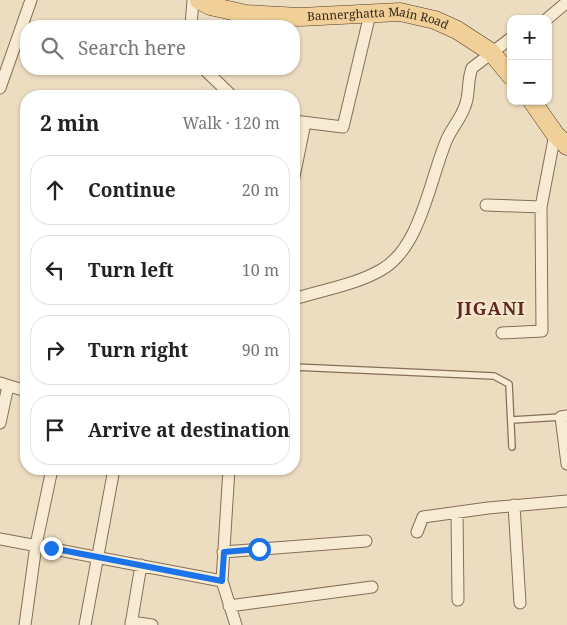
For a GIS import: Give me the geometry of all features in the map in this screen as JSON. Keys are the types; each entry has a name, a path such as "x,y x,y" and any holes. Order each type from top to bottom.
{"main road":[{"name":"Bannerghatta Main Road","path":"199,0 210,6 246,14 300,17 370,14 395,6 457,30 491,52 507,71"},
{"path":"535,105 561,140"}],"street":[{"path":"24,20 31,0"},
{"path":"191,20 193,0"},
{"path":"552,15 567,2"},
{"path":"300,122 343,127 370,14"},
{"path":"0,88 20,31"},
{"path":"300,297 365,278 383,270 399,254 417,224 447,139 465,106 472,68 507,41"},
{"path":"210,75 226,90"},
{"path":"502,333 542,331 541,207 561,140"},
{"path":"486,205 541,207"},
{"path":"0,423 4,384 20,389"},
{"path":"564,416 567,464"},
{"path":"25,625 36,546 51,475"},
{"path":"85,625 96,557 113,475"},
{"path":"229,475 222,581 236,625"},
{"path":"417,532 423,517 567,501"},
{"path":"514,506 520,602"},
{"path":"457,512 458,600"},
{"path":"0,538 222,581"},
{"path":"224,552 366,541"},
{"path":"141,565 131,623 152,625"},
{"path":"229,606 372,587"}],"lane":[{"path":"300,367 494,376 509,384 512,447"},
{"path":"512,420 564,416"}],"district":[{"name":"JIGANI","path":"491,309"}],"route":[{"path":"51,548 222,581 224,552 259,549"}]}
